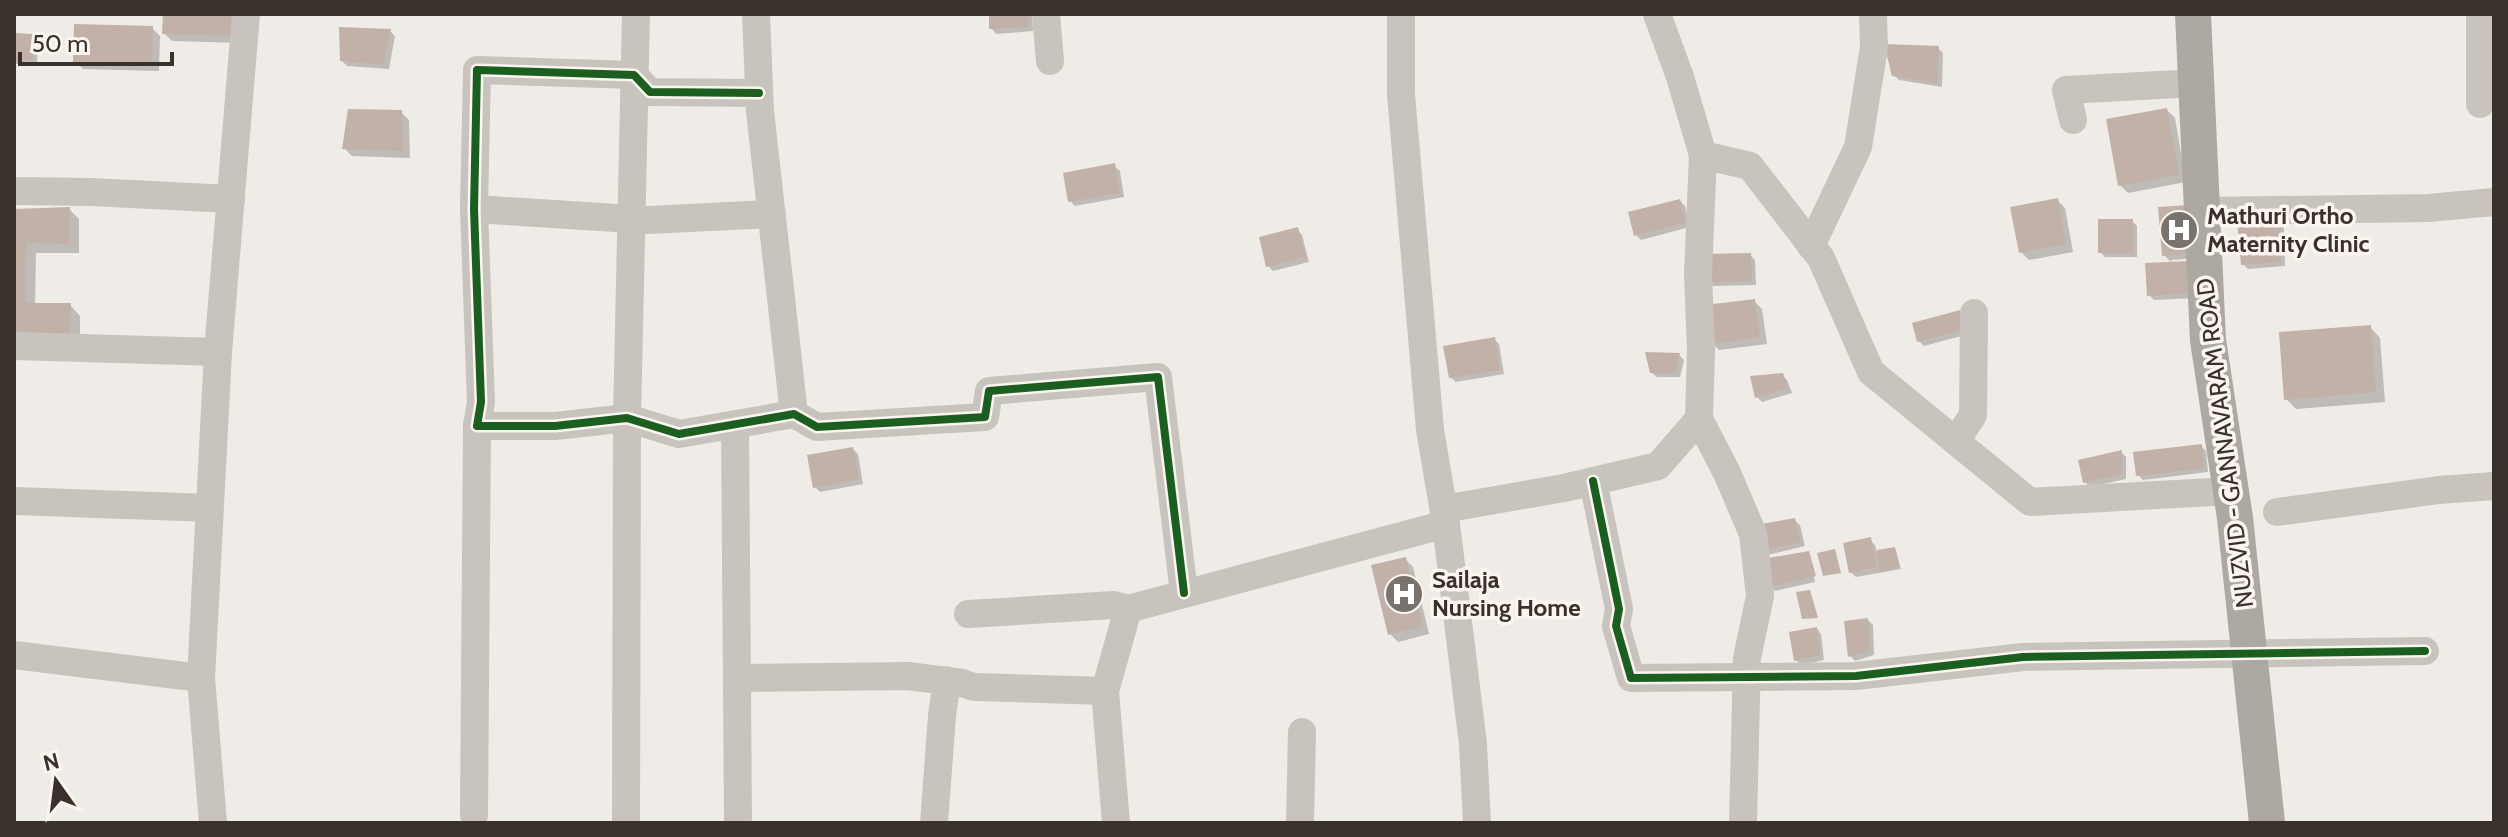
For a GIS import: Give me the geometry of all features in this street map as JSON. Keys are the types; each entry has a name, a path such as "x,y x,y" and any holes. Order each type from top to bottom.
{"main road":[{"name":"NUZVID - GANNAVARAM ROAD","path":"2193,14 2208,340 2231,491 2267,823"}],"street":[{"path":"213,823 201,678 218,352 246,14"},
{"path":"626,823 627,418 636,14"},
{"path":"756,14 759,93 794,414"},
{"path":"1046,14 1050,61"},
{"path":"1401,14 1401,94 1430,430 1445,516 1473,744 1477,823"},
{"path":"1657,14 1703,155 1698,275 1701,350 1699,419 1753,534 1760,596 1747,658 1743,823"},
{"path":"1811,246 1858,147 1874,47 1873,14"},
{"path":"2480,14 2480,104"},
{"path":"474,815 477,426 481,402 474,209 477,70 634,75 650,92 759,93"},
{"path":"2073,120 2066,90 2196,83"},
{"path":"1703,155 1750,166 1821,258 1871,372 2030,502 2231,491"},
{"path":"14,191 231,199"},
{"path":"2202,211 2428,208 2494,202"},
{"path":"474,209 631,219 762,217 772,214"},
{"path":"1956,441 1973,415 1974,313"},
{"path":"14,346 218,352"},
{"path":"477,426 555,426 627,418 679,434 794,414 817,427 985,417 989,391 1158,377 1184,593"},
{"path":"968,614 1114,605 1128,609 1445,516 1658,466 1699,419"},
{"path":"735,424 738,823"},
{"path":"1593,481 1619,609 1616,626 1631,678 1856,676 2023,657 2425,651"},
{"path":"2277,512 2439,490 2494,486"},
{"path":"14,501 209,508"},
{"path":"1116,823 1105,691 1128,609"},
{"path":"14,655 201,678"},
{"path":"737,678 908,676 947,680 974,687 1105,691"},
{"path":"934,823 947,680"},
{"path":"1300,823 1302,732"}],"building":[{"path":"163,14 235,14 234,36 162,34"},
{"path":"989,14 1028,14 1029,27 989,29"},
{"path":"74,24 153,26 152,64 73,62"},
{"path":"339,27 391,29 384,65 340,61"},
{"path":"14,33 33,34 33,60 14,60"},
{"path":"1884,44 1939,46 1937,83 1892,76"},
{"path":"2167,108 2179,175 2118,186 2106,119"},
{"path":"348,109 402,110 403,151 342,149"},
{"path":"1115,163 1120,193 1068,202 1063,173"},
{"path":"2058,198 2066,244 2019,253 2010,207"},
{"path":"1680,199 1686,222 1634,236 1628,212"},
{"path":"2190,205 2194,253 2162,256 2158,207"},
{"path":"70,207 69,244 26,243 25,303 71,303 70,335 14,331 14,209"},
{"path":"2098,219 2133,219 2133,253 2098,253"},
{"path":"2237,221 2280,221 2281,262 2241,265"},
{"path":"1298,227 1306,257 1266,267 1259,237"},
{"path":"1751,253 1752,281 1706,282 1705,254"},
{"path":"2190,261 2192,293 2147,296 2145,263"},
{"path":"1755,299 1760,337 1710,344 1705,305"},
{"path":"1960,310 1965,329 1917,342 1912,323"},
{"path":"2371,325 2376,392 2284,400 2279,332"},
{"path":"1495,337 1500,370 1449,378 1443,346"},
{"path":"1645,352 1680,353 1675,373 1650,373"},
{"path":"1783,373 1788,388 1755,398 1750,376"},
{"path":"2202,444 2204,468 2136,476 2133,452"},
{"path":"853,447 859,479 813,488 807,455"},
{"path":"2122,450 2121,474 2083,483 2078,460"},
{"path":"1795,518 1801,542 1762,551 1756,525"},
{"path":"1871,537 1877,567 1849,573 1843,543"},
{"path":"1895,547 1900,567 1880,572 1877,550"},
{"path":"1835,549 1841,573 1823,576 1817,553"},
{"path":"1809,551 1816,576 1768,587 1763,559"},
{"path":"1406,557 1423,626 1388,635 1371,565"},
{"path":"1810,590 1818,618 1802,619 1796,592"},
{"path":"1868,618 1870,650 1848,657 1844,621"},
{"path":"1817,627 1820,655 1794,661 1789,632"}],"cycle path":[{"path":"759,93 650,92 634,75 477,70 474,209 481,402 477,426 555,426 627,418 679,434 794,414 817,427 985,417 989,391 1158,377 1184,593"},
{"path":"1593,481 1619,609 1616,626 1631,678 1856,676 2023,657 2425,651"}],"place":[{"name":"Mathuri Ortho Maternity Clinic","path":"2179,230"},
{"name":"Sailaja Nursing Home","path":"1404,594"}]}
